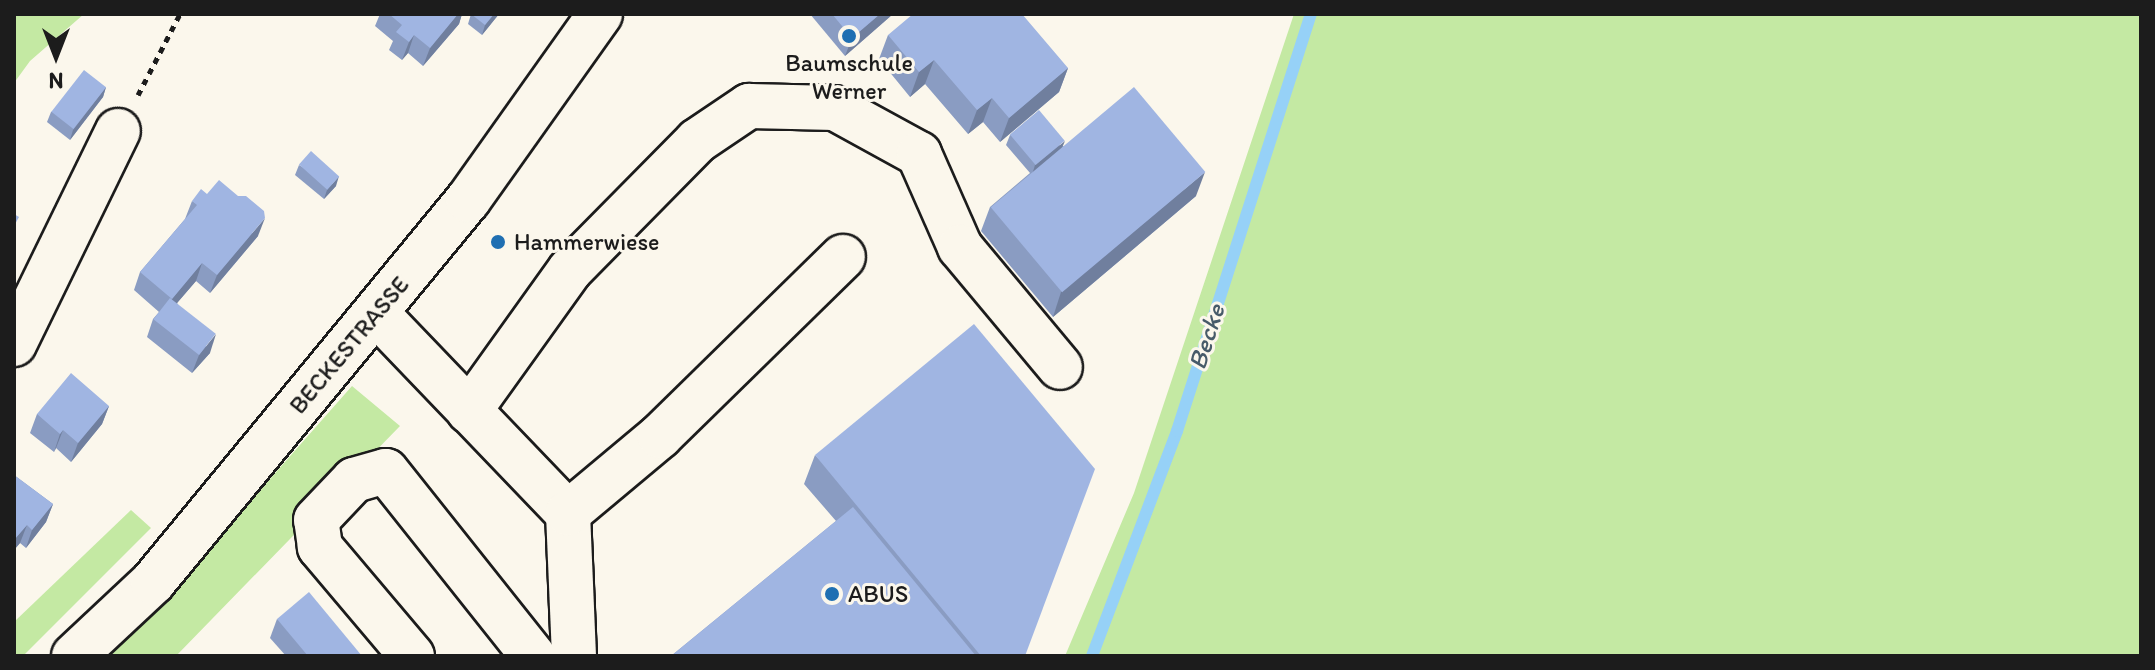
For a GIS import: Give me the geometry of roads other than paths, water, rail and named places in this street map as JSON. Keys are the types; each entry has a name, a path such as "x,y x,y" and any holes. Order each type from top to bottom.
{"main road":[{"name":"BECKESTRASSE","path":"74,656 153,582 376,313 468,200 600,14"},
{"path":"469,411 570,270 697,141 749,106 835,108 919,154 960,247 1060,367"},
{"path":"14,344 118,131"},
{"path":"568,513 660,436 843,257"},
{"path":"376,313 568,513 574,656"},
{"path":"412,656 320,547 316,520 354,480 386,471 533,656"}],"waterway":[{"name":"Becke","path":"1092,656 1177,431 1311,14"}],"place":[{"name":"Baumschule Werner","path":"849,36"},
{"name":"Hammerwiese","path":"498,242"},
{"name":"ABUS","path":"832,594"}]}
